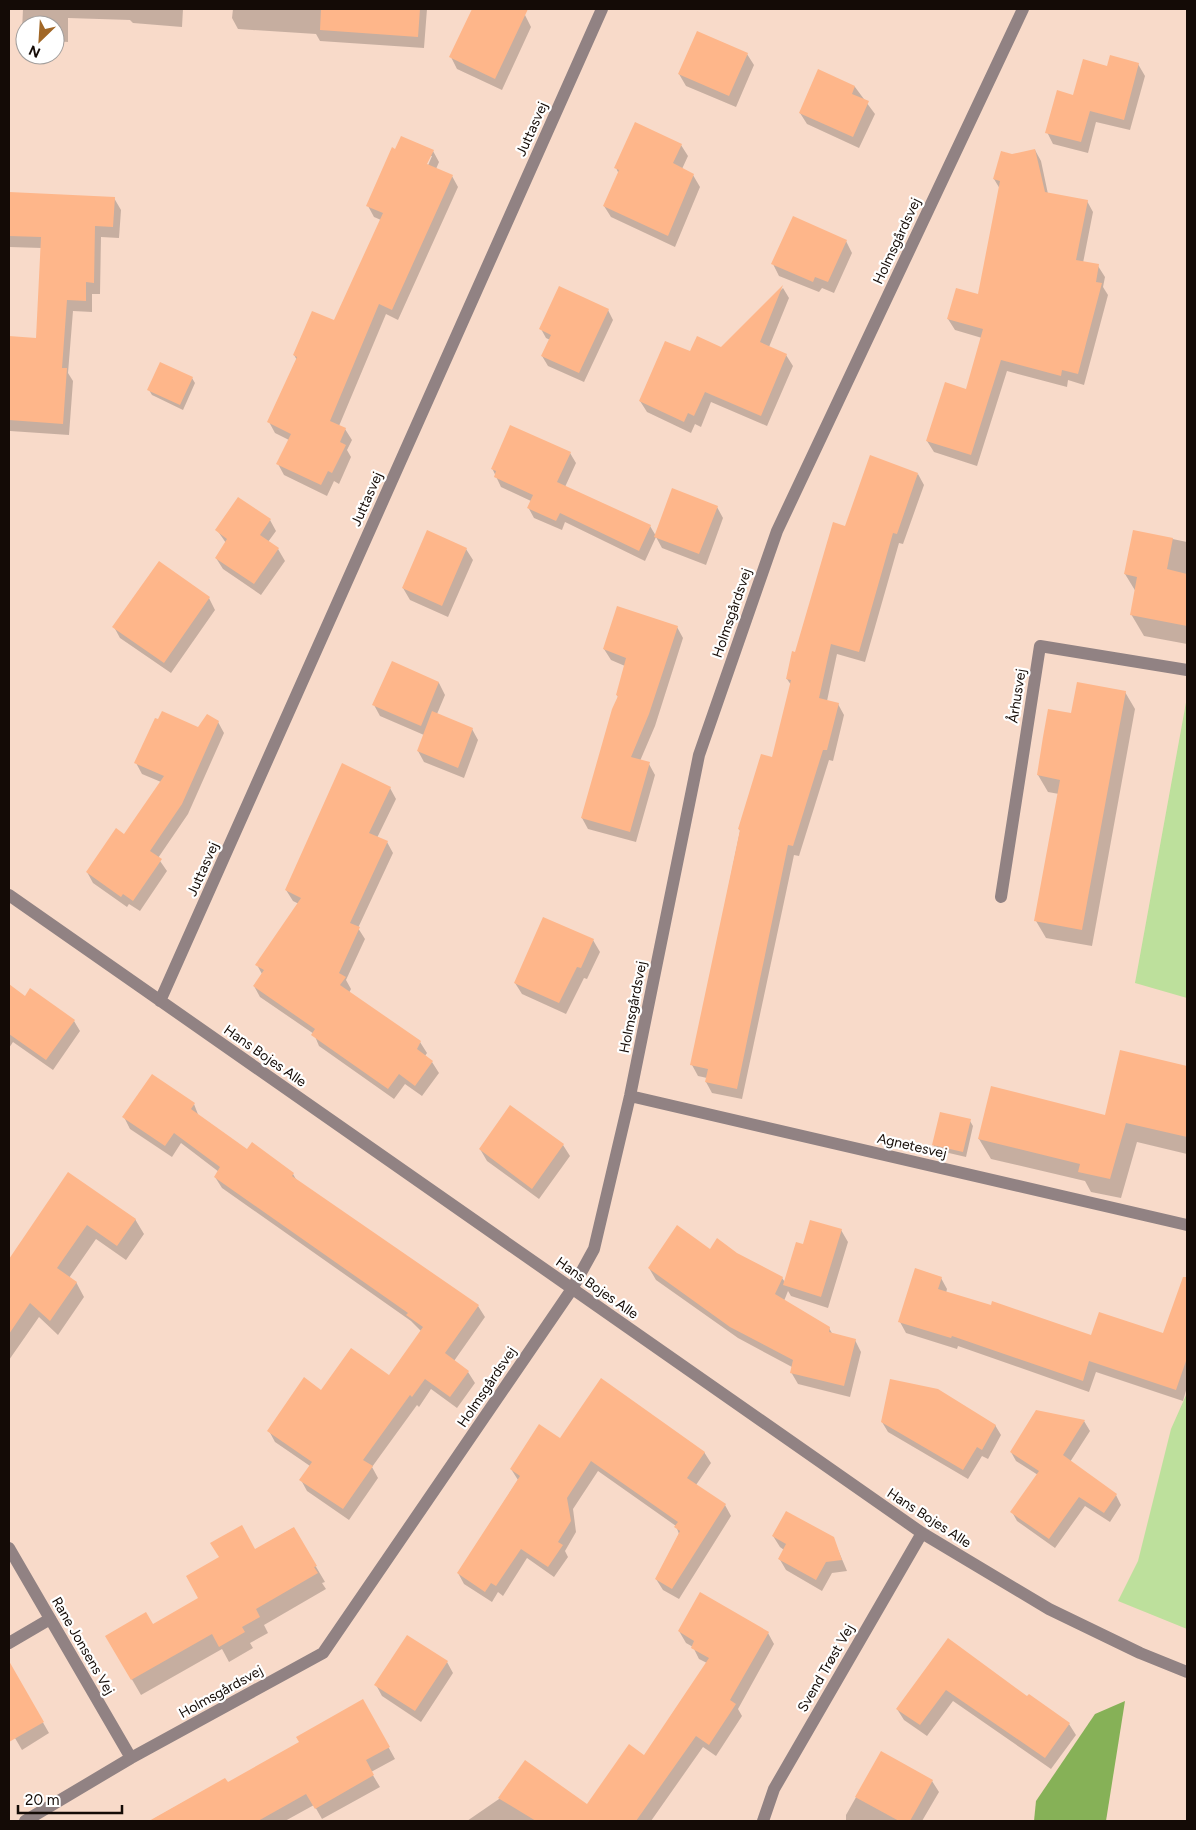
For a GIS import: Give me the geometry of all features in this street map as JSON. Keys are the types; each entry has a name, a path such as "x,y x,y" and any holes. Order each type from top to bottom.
{"street":[{"name":"Juttasvej","path":"160,1001 602,9"},
{"name":"Holmsgårdsvej","path":"25,1821 131,1758 323,1653 572,1289 594,1249 630,1096 699,756 777,531 1023,9"},
{"name":"Århusvej","path":"1001,897 1040,646 1187,670"},
{"name":"Hans Bojes Alle","path":"9,895 922,1533 1049,1609 1140,1653 1187,1672"},
{"name":"Agnetesvej","path":"630,1096 1187,1225"},
{"name":"Svend Trøst Vej","path":"763,1821 774,1789 922,1533"},
{"name":"Rane Jonsens Vej","path":"9,1548 131,1758"},
{"path":"9,1643 50,1619"}],"green space":[{"path":"1187,697 1187,998 1135,983"},
{"path":"1187,1393 1187,1629 1118,1601 1138,1561 1171,1429"},
{"path":"1125,1701 1106,1821 1034,1821 1036,1801 1095,1714"}],"building":[{"path":"321,9 420,9 418,37 320,30"},
{"path":"472,9 528,9 495,79 449,57"},
{"path":"697,31 748,53 729,96 678,74"},
{"path":"1110,55 1139,63 1124,120 1090,111 1081,142 1045,133 1057,90 1073,95 1083,59 1107,66"},
{"path":"818,69 855,86 852,94 869,101 853,137 799,113"},
{"path":"635,122 682,144 673,163 694,174 668,236 603,206 619,170 614,168"},
{"path":"401,136 434,150 427,164 453,175 392,310 379,304 330,421 346,428 340,442 346,445 332,473 328,471 321,485 276,464 291,434 267,422 297,357 293,355 312,311 334,320 383,213 366,206 392,147 395,149"},
{"path":"1035,149 1045,192 1088,200 1076,260 1099,264 1096,282 1102,283 1078,374 1062,370 1061,376 1001,360 971,455 926,441 945,382 966,389 983,329 947,319 956,288 978,294 1000,181 993,179 1001,151 1012,154"},
{"path":"9,192 115,197 113,227 95,226 94,283 86,282 86,301 67,300 62,368 67,368 63,424 9,420 9,336 36,338 41,237 9,236"},
{"path":"793,216 847,240 828,282 815,277 813,282 771,264"},
{"path":"783,285 760,342 787,354 761,416 705,392 694,416 688,413 684,422 639,401 665,341 690,351 697,336 721,347"},
{"path":"559,286 609,309 579,373 541,356 551,335 539,329"},
{"path":"160,362 193,377 180,405 147,390"},
{"path":"510,425 571,452 557,482 651,525 639,551 560,513 556,521 527,508 533,495 494,477 496,471 491,469"},
{"path":"870,455 918,473 897,534 893,533 859,652 831,644 819,698 839,703 827,750 823,750 793,846 788,845 737,1089 705,1082 708,1069 690,1065 740,830 738,829 761,754 772,757 791,680 786,679 792,651 795,652 833,522 845,526"},
{"path":"672,488 718,506 699,554 654,537"},
{"path":"238,497 271,519 260,535 279,548 254,584 215,558 227,539 215,530"},
{"path":"427,530 467,548 442,606 402,588"},
{"path":"1133,530 1173,538 1167,569 1187,574 1187,626 1130,615 1137,577 1124,574"},
{"path":"159,561 210,597 164,663 112,627"},
{"path":"617,606 678,626 649,714 631,757 650,762 630,832 581,818 612,709 618,696 616,695 626,658 603,649"},
{"path":"392,661 439,682 421,726 372,705"},
{"path":"1077,682 1126,691 1082,930 1034,921 1060,780 1037,775 1048,709 1071,713"},
{"path":"162,711 198,727 207,714 219,721 182,804 150,851 162,859 133,901 123,894 121,897 86,872 116,828 124,834 164,776 134,763 155,718 158,719"},
{"path":"432,711 473,728 458,768 417,751"},
{"path":"342,763 391,787 369,833 388,841 350,923 360,927 339,973 346,977 340,985 421,1041 417,1049 433,1061 415,1086 399,1074 388,1089 311,1035 315,1029 253,986 264,970 255,965 301,898 285,890"},
{"path":"543,917 594,939 581,968 577,967 559,1003 514,983"},
{"path":"9,984 25,996 30,988 75,1020 46,1060 9,1034"},
{"path":"1120,1050 1187,1066 1187,1137 1126,1123 1110,1179 1078,1172 1080,1164 978,1139 991,1086 1105,1115"},
{"path":"152,1074 195,1103 191,1109 247,1149 252,1142 294,1173 292,1176 479,1305 445,1353 469,1371 450,1397 425,1379 412,1397 410,1395 363,1460 373,1466 343,1509 299,1480 312,1462 267,1431 304,1377 321,1390 351,1348 389,1375 423,1327 406,1315 408,1313 214,1177 220,1167 174,1133 165,1146 122,1117"},
{"path":"510,1105 564,1144 532,1189 479,1149"},
{"path":"940,1112 971,1119 963,1152 932,1145"},
{"path":"68,1172 136,1219 117,1246 87,1225 57,1268 77,1282 50,1321 30,1303 9,1334 9,1259"},
{"path":"810,1220 842,1229 821,1297 783,1285 796,1242 803,1244"},
{"path":"677,1225 710,1249 717,1238 737,1253 783,1277 775,1294 830,1327 829,1332 856,1339 844,1386 790,1373 793,1360 730,1327 648,1268"},
{"path":"915,1268 942,1277 938,1289 991,1305 992,1301 1091,1335 1099,1312 1163,1333 1183,1277 1187,1277 1187,1358 1176,1390 1089,1361 1083,1381 952,1336 951,1338 898,1322"},
{"path":"601,1378 705,1452 687,1478 726,1504 672,1589 655,1579 680,1531 674,1527 678,1522 591,1461 567,1498 571,1521 558,1542 563,1545 548,1567 521,1549 496,1586 491,1583 485,1592 457,1573 520,1476 510,1469 539,1424 560,1438"},
{"path":"890,1379 938,1389 996,1425 982,1450 977,1447 963,1470 881,1422"},
{"path":"1036,1410 1085,1420 1063,1455 1117,1494 1104,1513 1079,1497 1049,1539 1010,1512 1039,1471 1010,1452"},
{"path":"786,1511 834,1537 842,1560 826,1562 816,1580 778,1559 786,1544 772,1536"},
{"path":"242,1525 255,1549 294,1527 317,1566 314,1567 318,1573 256,1609 260,1617 242,1627 245,1632 219,1647 212,1634 131,1680 105,1636 146,1612 153,1624 198,1598 186,1576 219,1557 210,1543"},
{"path":"700,1592 769,1632 730,1700 736,1704 709,1745 696,1736 636,1821 536,1821 498,1798 525,1760 587,1804 629,1744 644,1755 709,1658 691,1648 694,1641 678,1631"},
{"path":"407,1635 448,1661 415,1711 374,1685"},
{"path":"948,1638 1027,1696 1029,1694 1070,1723 1045,1758 946,1690 920,1725 896,1709"},
{"path":"9,1661 44,1722 9,1742"},
{"path":"363,1699 390,1747 366,1760 374,1775 315,1809 306,1794 258,1821 149,1821 225,1778 228,1782 299,1742 296,1737"},
{"path":"881,1751 933,1780 910,1821 899,1821 855,1797"}]}
